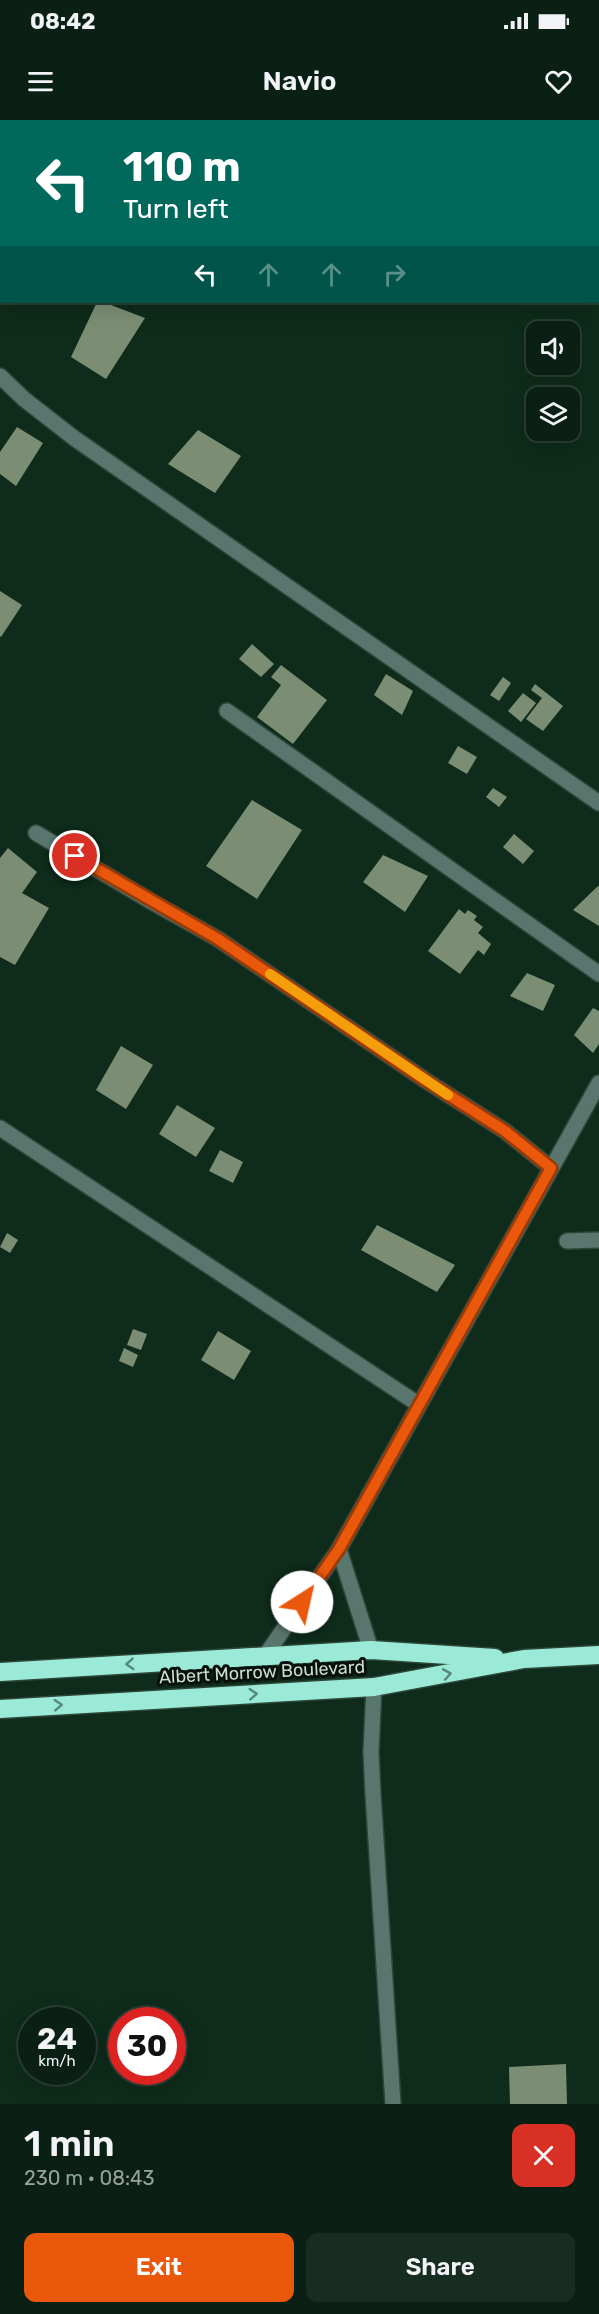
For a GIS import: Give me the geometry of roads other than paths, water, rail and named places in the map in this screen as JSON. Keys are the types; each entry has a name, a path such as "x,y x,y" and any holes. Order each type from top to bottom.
{"highway":[{"name":"Albert Morrow Boulevard","path":"0,1672 371,1650 524,1659 599,1655"},
{"name":"Albert Morrow Boulevard","path":"0,1709 374,1687 524,1659"}],"street":[{"path":"0,376 24,399 74,438 599,803"},
{"path":"227,711 599,974"},
{"path":"36,832 218,939 425,1080 505,1131 551,1168"},
{"path":"265,1656 339,1549 599,1083"},
{"path":"0,1128 418,1404"},
{"path":"567,1241 599,1240"},
{"path":"339,1549 371,1650"},
{"path":"374,1687 371,1752 393,2104"}]}
